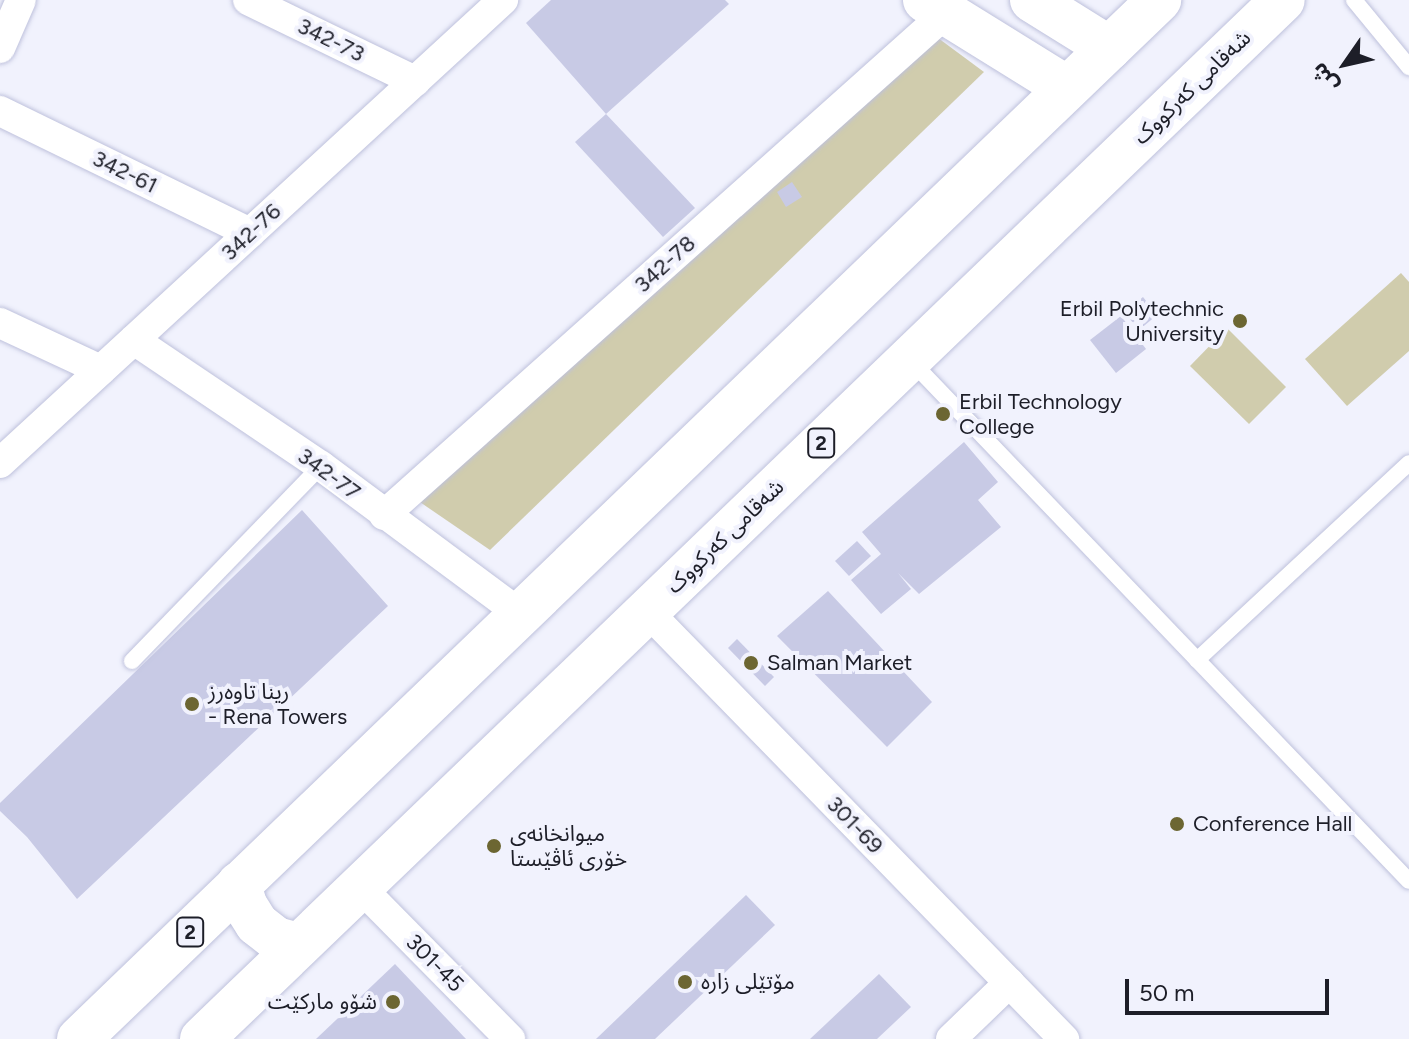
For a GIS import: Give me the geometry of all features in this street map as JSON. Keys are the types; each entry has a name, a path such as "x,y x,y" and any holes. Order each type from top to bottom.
{"main road":[{"path":"1032,0 1109,48"},
{"name":"2","path":"79,1039 1159,0"},
{"name":"شەقامی کەرکووک","path":"202,1039 1283,0"},
{"path":"936,6 1067,88"},
{"path":"239,884 245,905 257,924 276,939 299,945"}],"street":[{"path":"0,48 21,0"},
{"name":"342-73","path":"248,0 415,81"},
{"name":"342-76","path":"0,463 503,0"},
{"name":"342-78","path":"384,515 936,6"},
{"name":"342-61","path":"0,111 250,233"},
{"path":"0,323 101,370"},
{"name":"342-77","path":"134,340 321,466 520,614"},
{"name":"301-69","path":"647,611 1064,1039"},
{"name":"301-45","path":"360,887 510,1039"},
{"path":"951,1039 1009,983"}],"lane":[{"path":"1354,0 1408,65"},
{"path":"909,359 1407,875"},
{"path":"1197,660 1409,463"},
{"path":"132,661 321,466"}],"shaded area":[{"path":"930,32 984,72 490,550 414,498"},
{"path":"1401,273 1409,282 1409,351 1347,406 1305,359"},
{"path":"1227,328 1286,387 1249,424 1190,366"}],"building":[{"path":"551,0 725,0 729,4 606,114 526,23"},
{"path":"606,114 695,208 663,237 575,142"},
{"path":"792,182 802,197 786,207 777,192"},
{"path":"1143,297 1157,315 1139,330 1124,312"},
{"path":"1121,316 1146,349 1116,373 1090,340"},
{"path":"964,442 998,482 978,500 1001,527 919,594 898,573 911,589 881,614 851,580 881,554 862,532"},
{"name":"رينا تاوەرز - Rena Towers","path":"302,510 388,606 77,899 27,837 0,811 0,803"},
{"path":"857,541 871,556 849,576 835,561"},
{"path":"828,591 932,702 887,747 777,636"},
{"name":"Salman Market","path":"737,639 774,677 765,686 728,648"},
{"name":"مۆتێلی زارە","path":"746,895 775,925 655,1039 596,1039"},
{"name":"شۆو مارکێت","path":"395,964 466,1039 316,1039"},
{"name":"مۆتێلی زارە","path":"879,974 911,1007 877,1039 810,1039"}],"place":[{"name":"Erbil Polytechnic University","path":"1240,321"},
{"name":"Erbil Technology College","path":"943,414"},
{"name":"Salman Market","path":"751,663"},
{"name":"رينا تاوەرز - Rena Towers","path":"192,704"},
{"name":"Conference Hall","path":"1177,824"},
{"name":"میوانخانەی خۆری ئاڤێستا","path":"494,846"},
{"name":"مۆتێلی زارە","path":"685,982"},
{"name":"شۆو مارکێت","path":"393,1002"}]}
